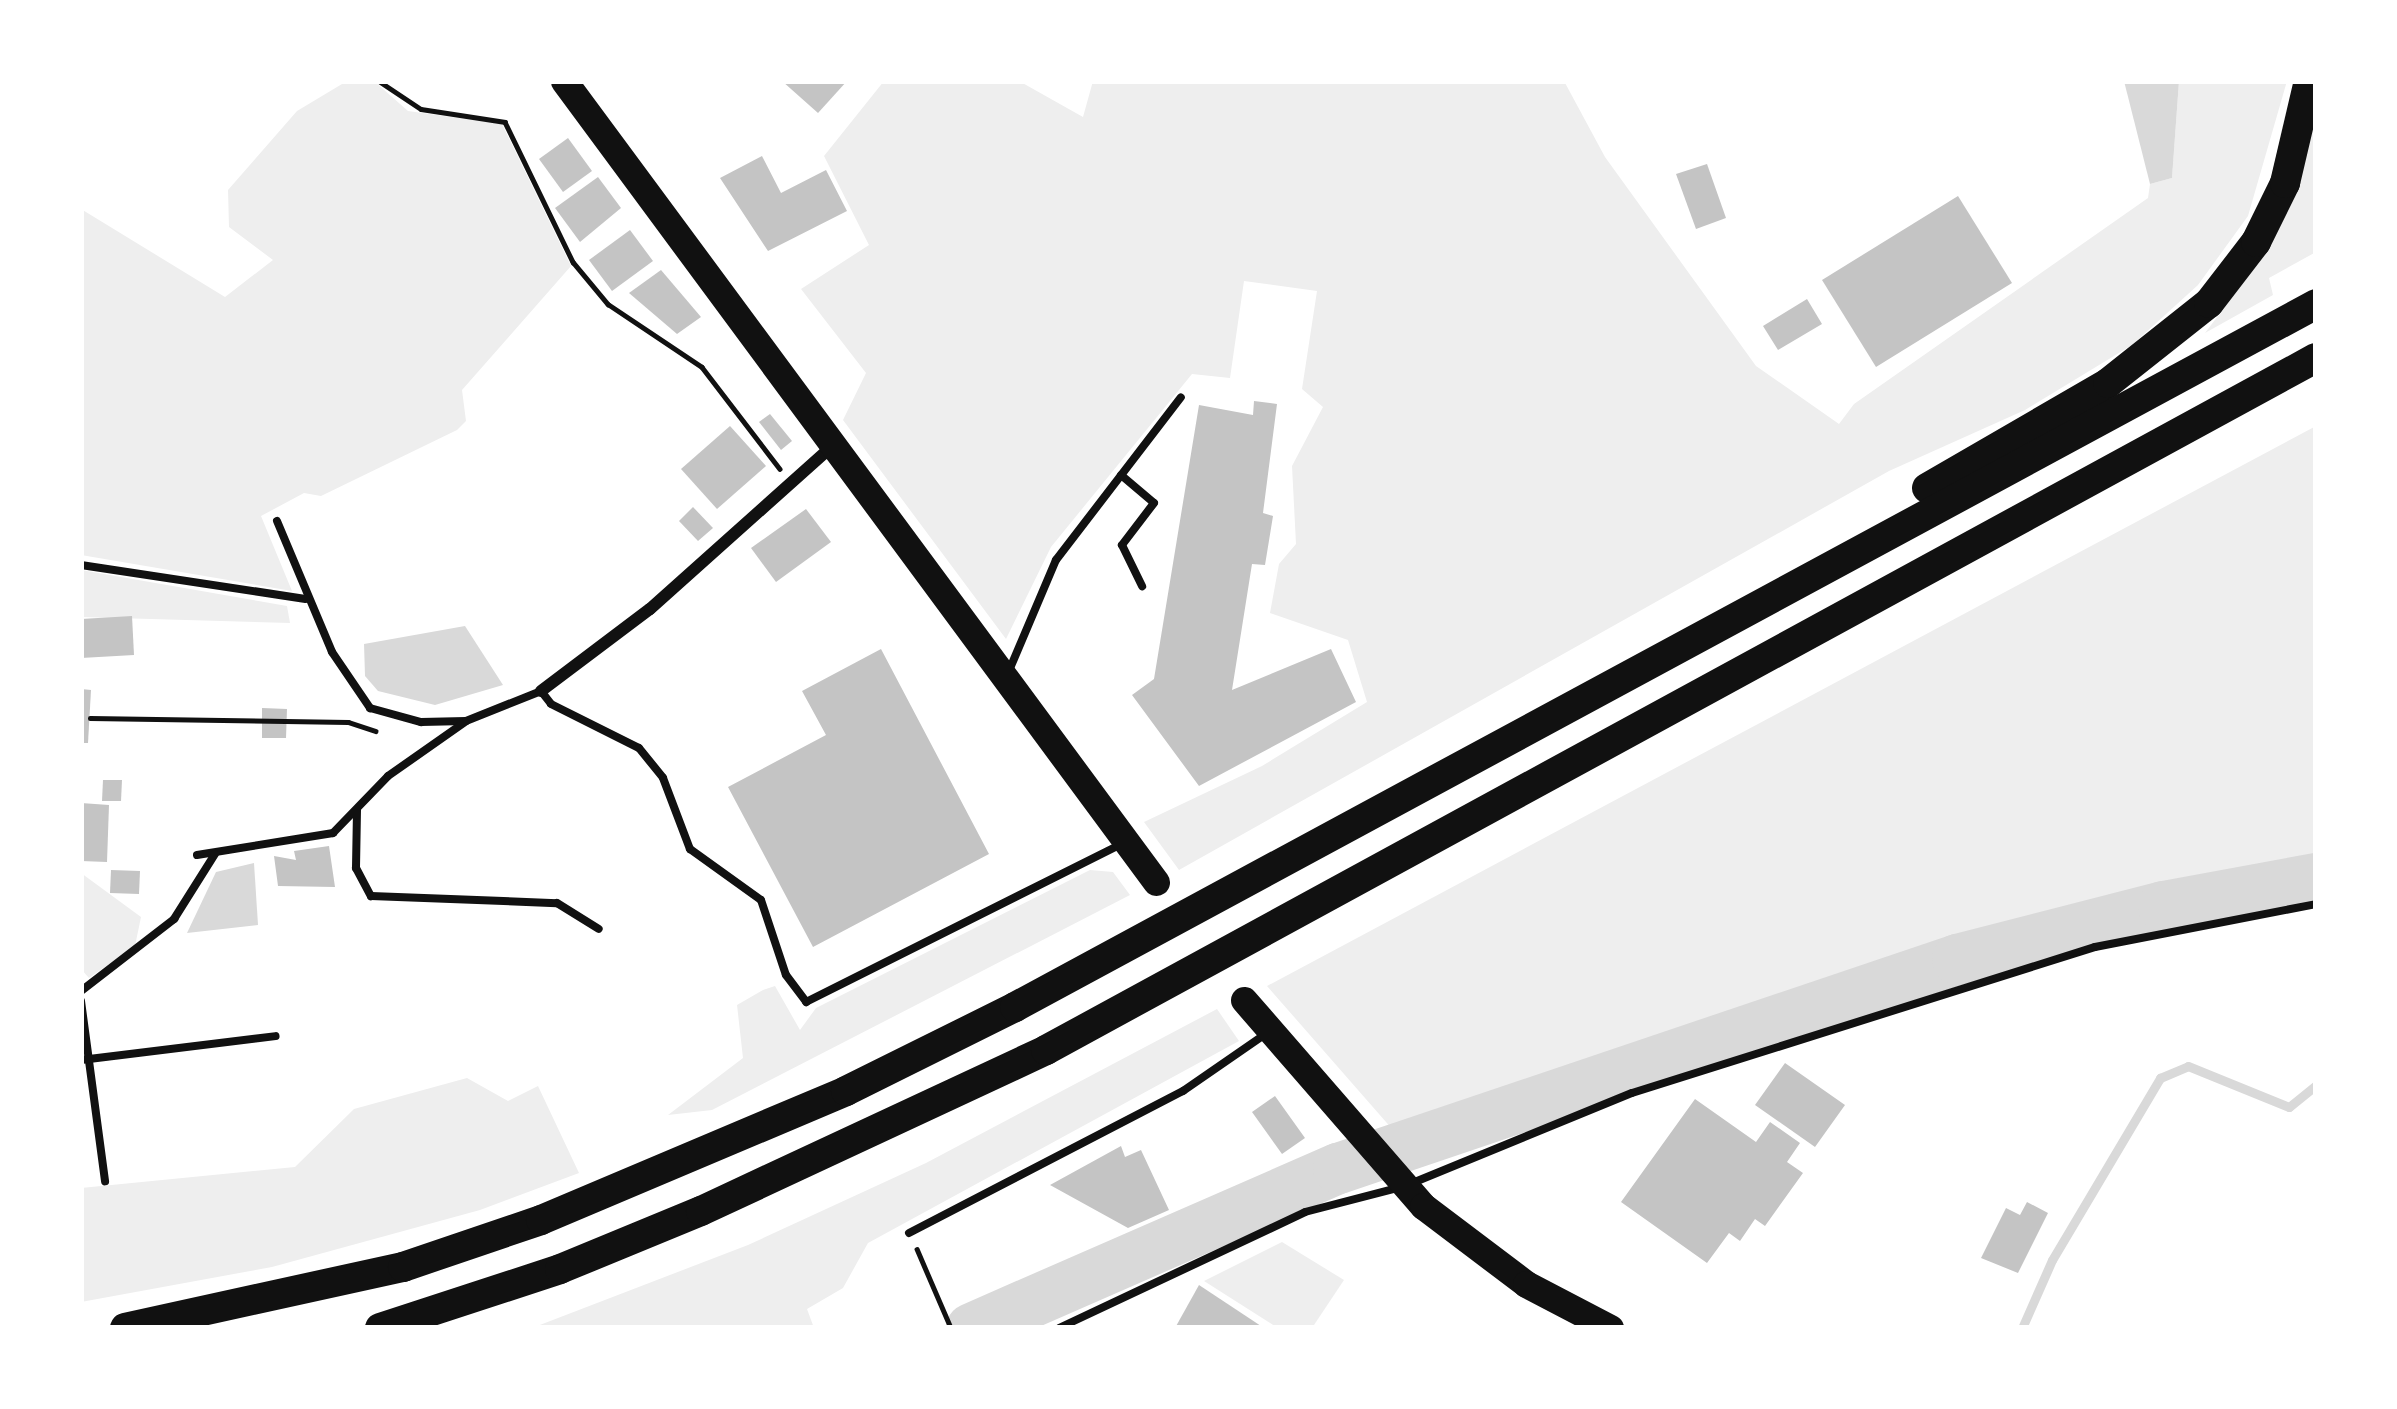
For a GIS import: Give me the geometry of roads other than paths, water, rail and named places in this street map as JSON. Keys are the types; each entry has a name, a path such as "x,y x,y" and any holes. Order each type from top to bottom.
{"highway":[{"path":"1345,824 2154,350 2209,303 2255,242 2285,183 2308,81"},
{"path":"125,1328 403,1267 680,1164 1016,1007 1345,824 2316,304"},
{"path":"380,1328 681,1220 1046,1050 2316,358"}],"main road":[{"path":"564,81 1156,882"},
{"path":"1244,1000 1353,1133 1399,1178 1526,1284 1610,1328"}],"street":[{"path":"541,691 650,609 831,447"}],"lane":[{"path":"1005,680 1056,560 1181,397"},
{"path":"1121,475 1154,503 1122,545 1142,586"},
{"path":"277,521 306,599 370,708 421,722 466,721"},
{"path":"81,566 306,599"},
{"path":"197,855 333,833 388,776 466,721 541,691 550,704 639,748 663,778 690,849 760,900 786,975 806,1002 1126,842"},
{"path":"357,810 356,868 370,896 557,903 599,929"},
{"path":"81,991 174,919 214,854"},
{"path":"1059,1328 1305,1213 1632,1094 2095,946 2316,904"},
{"path":"81,1001 85,1059 105,1181"},
{"path":"909,1233 1183,1091 1268,1032"},
{"path":"85,1059 276,1036"}],"waterway":[{"path":"971,1328 1338,1168 1957,959 2163,906 2316,878"},
{"path":"2022,1328 2052,1260 2160,1078 2188,1066 2289,1107 2316,1085"}]}
